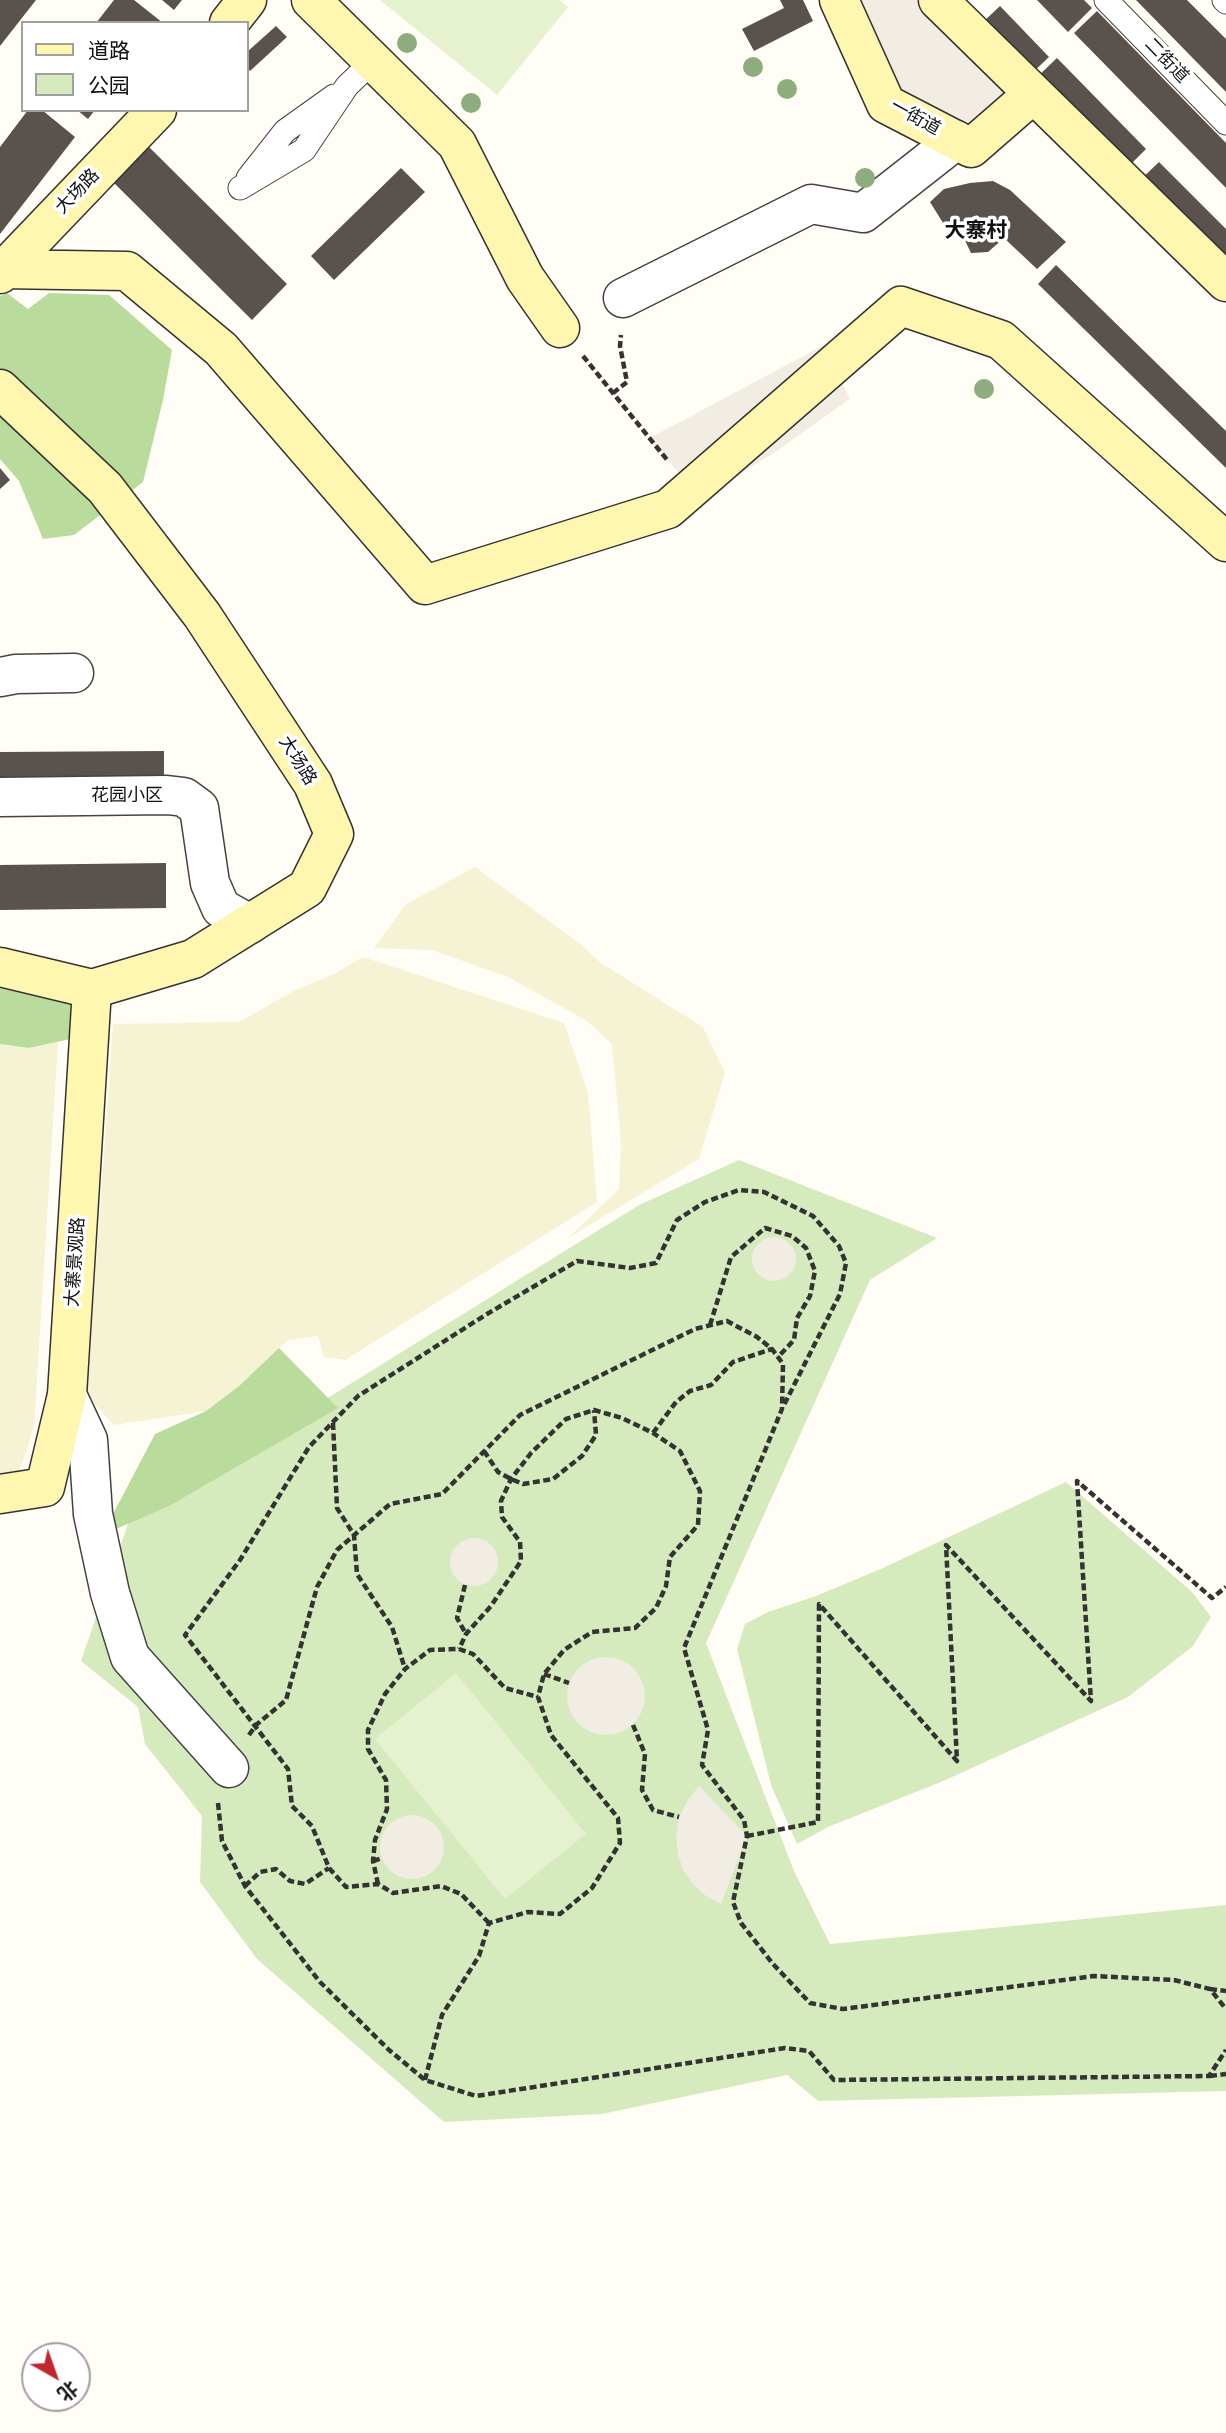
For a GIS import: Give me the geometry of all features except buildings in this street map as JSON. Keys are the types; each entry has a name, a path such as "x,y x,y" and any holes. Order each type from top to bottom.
{"street":[{"path":"231,21 247,0"},
{"path":"311,0 360,74 457,144 525,278 560,328"},
{"name":"一街道","path":"839,0 886,104 971,148 1033,94"},
{"path":"938,0 1226,282"},
{"name":"大场路","path":"1,271 155,112"},
{"path":"623,298 811,205 863,213 956,140"},
{"path":"1,271 127,271 221,349 425,585 668,509 901,306 1002,340 1226,542"},
{"name":"大场路","path":"0,389 105,488 202,615 313,784 334,834 307,888 193,959 92,989 0,967"},
{"path":"0,677 16,674 74,673"},
{"name":"花园小区","path":"0,797 184,797 199,808 210,883 221,908 250,924"},
{"name":"大寨景观路","path":"0,1494 45,1487 67,1395 92,989"},
{"path":"67,1395 88,1440 93,1514 110,1593 130,1657 229,1768"}],"lane":[{"name":"二街道","path":"1106,0 1226,123"},
{"path":"360,74 304,150 240,188 285,131 360,74"}],"path":[{"path":"560,328 691,489"},
{"path":"613,393 627,382 620,346"},
{"path":"489,1923 461,1894 441,1886 393,1893 378,1884 346,1887 329,1868 312,1826 292,1806 288,1769 185,1634 240,1560 309,1447 358,1396 487,1314 577,1261 630,1268 656,1263 677,1220 705,1202 739,1190 764,1192 813,1216 839,1246 846,1263 840,1294 782,1409 684,1648 708,1730 702,1765 744,1820 747,1836 733,1902 741,1923 773,1964 810,2003 843,2009 1094,1976 1174,1980 1226,1991"},
{"path":"709,1325 731,1257 765,1228 779,1236 792,1236 806,1248 815,1271 810,1296 797,1318 794,1340 778,1357"},
{"path":"782,1409 783,1364 772,1349 757,1337 727,1321 695,1329 520,1415 442,1494 390,1504 337,1550 317,1587 286,1700 256,1725 229,1768 218,1806 222,1841 245,1886 320,1982 389,2050 425,2080 476,2096 785,2048 809,2051 834,2080 1226,2074"},
{"path":"653,1433 676,1402 690,1391 711,1385 733,1362 772,1349"},
{"path":"484,1451 498,1472 510,1479 523,1484 553,1479 582,1456 596,1435 594,1410"},
{"path":"459,1649 466,1634 491,1606 520,1561 520,1542 502,1517 501,1501 510,1479 531,1452 566,1419 594,1410 622,1418 653,1433 680,1451 700,1491 698,1525 670,1557 666,1586 656,1608 635,1628 592,1632 564,1650 544,1674 538,1697 551,1735 618,1818 620,1843 592,1888 559,1914 528,1912 489,1923"},
{"path":"332,1423 337,1508 354,1535 357,1574 392,1627 405,1669"},
{"path":"747,1836 818,1822 819,1604 957,1760 946,1545 1091,1700 1077,1481 1212,1598 1226,1587"},
{"path":"464,1585 457,1618 466,1634"},
{"path":"378,1884 373,1861 375,1840 387,1809 386,1780 368,1749 368,1730 385,1694 405,1669 430,1650 459,1649 473,1654 505,1688 538,1697"},
{"path":"544,1674 569,1683"},
{"path":"633,1725 645,1754 642,1790 653,1810 679,1817"},
{"path":"373,1861 382,1857"},
{"path":"245,1886 260,1872 276,1869 290,1881 305,1884 329,1868"},
{"path":"425,2080 442,2015 479,1955 489,1923"},
{"path":"1210,1989 1226,2009"},
{"path":"1209,2076 1226,2050"}],"shaded area":[{"path":"839,0 938,0 1033,94 971,148 886,104"},
{"path":"824,345 850,399 775,452 674,516 681,476 650,438"},
{"path":"475,867 579,943 601,963 703,1027 725,1073 699,1159 568,1238 619,1189 621,1143 612,1044 587,1021 508,977 432,950 374,948 406,904"},
{"path":"363,957 564,1023 588,1093 597,1202 345,1360 324,1357 318,1336 288,1340 239,1386 206,1411 114,1425 87,1396 113,1024 239,1022"},
{"path":"58,1042 34,1426 18,1477 0,1480 0,1044 29,1048"},
{"path":"774,1237 789,1244 796,1259 789,1274 774,1281 759,1274 752,1259 759,1244"},
{"path":"474,1538 491,1545 498,1562 491,1579 474,1586 457,1579 450,1562 457,1545"},
{"path":"598,1657 614,1657 628,1663 639,1674 645,1688 645,1704 639,1718 628,1729 614,1735 598,1735 584,1729 573,1718 567,1704 567,1688 573,1674 584,1663"},
{"path":"699,1786 747,1836 721,1904 706,1896 693,1884 683,1870 678,1854 676,1836 679,1817"},
{"path":"412,1815 424,1817 435,1824 442,1835 442,1859 435,1870 424,1877 412,1879 400,1877 389,1870 382,1859 380,1847 382,1835 389,1824 400,1817"}],"green space":[{"path":"380,0 560,0 568,7 497,95"},
{"path":"7,293 28,309 49,293 109,295 172,350 143,482 74,535 43,539 19,481 0,459 0,296"},
{"path":"0,982 82,1001 75,1038 29,1048 0,1044"},
{"path":"739,1160 937,1238 870,1280 706,1643 794,1871 830,1944 1226,1905 1226,2091 818,2101 787,2075 602,2114 444,2122 257,1959 200,1882 202,1816 145,1744 138,1707 81,1661 131,1515 250,1446 639,1205"},
{"path":"279,1348 338,1408 169,1506 116,1529 112,1516 155,1434 206,1411 239,1386"},
{"path":"1066,1482 1192,1592 1211,1617 1193,1646 1128,1697 941,1782 828,1827 797,1844 771,1785 737,1649 745,1624 768,1612 816,1596 883,1568"},
{"path":"456,1673 586,1834 505,1899 375,1739"}],"district":[{"name":"大寨村","path":"976,232"}]}
